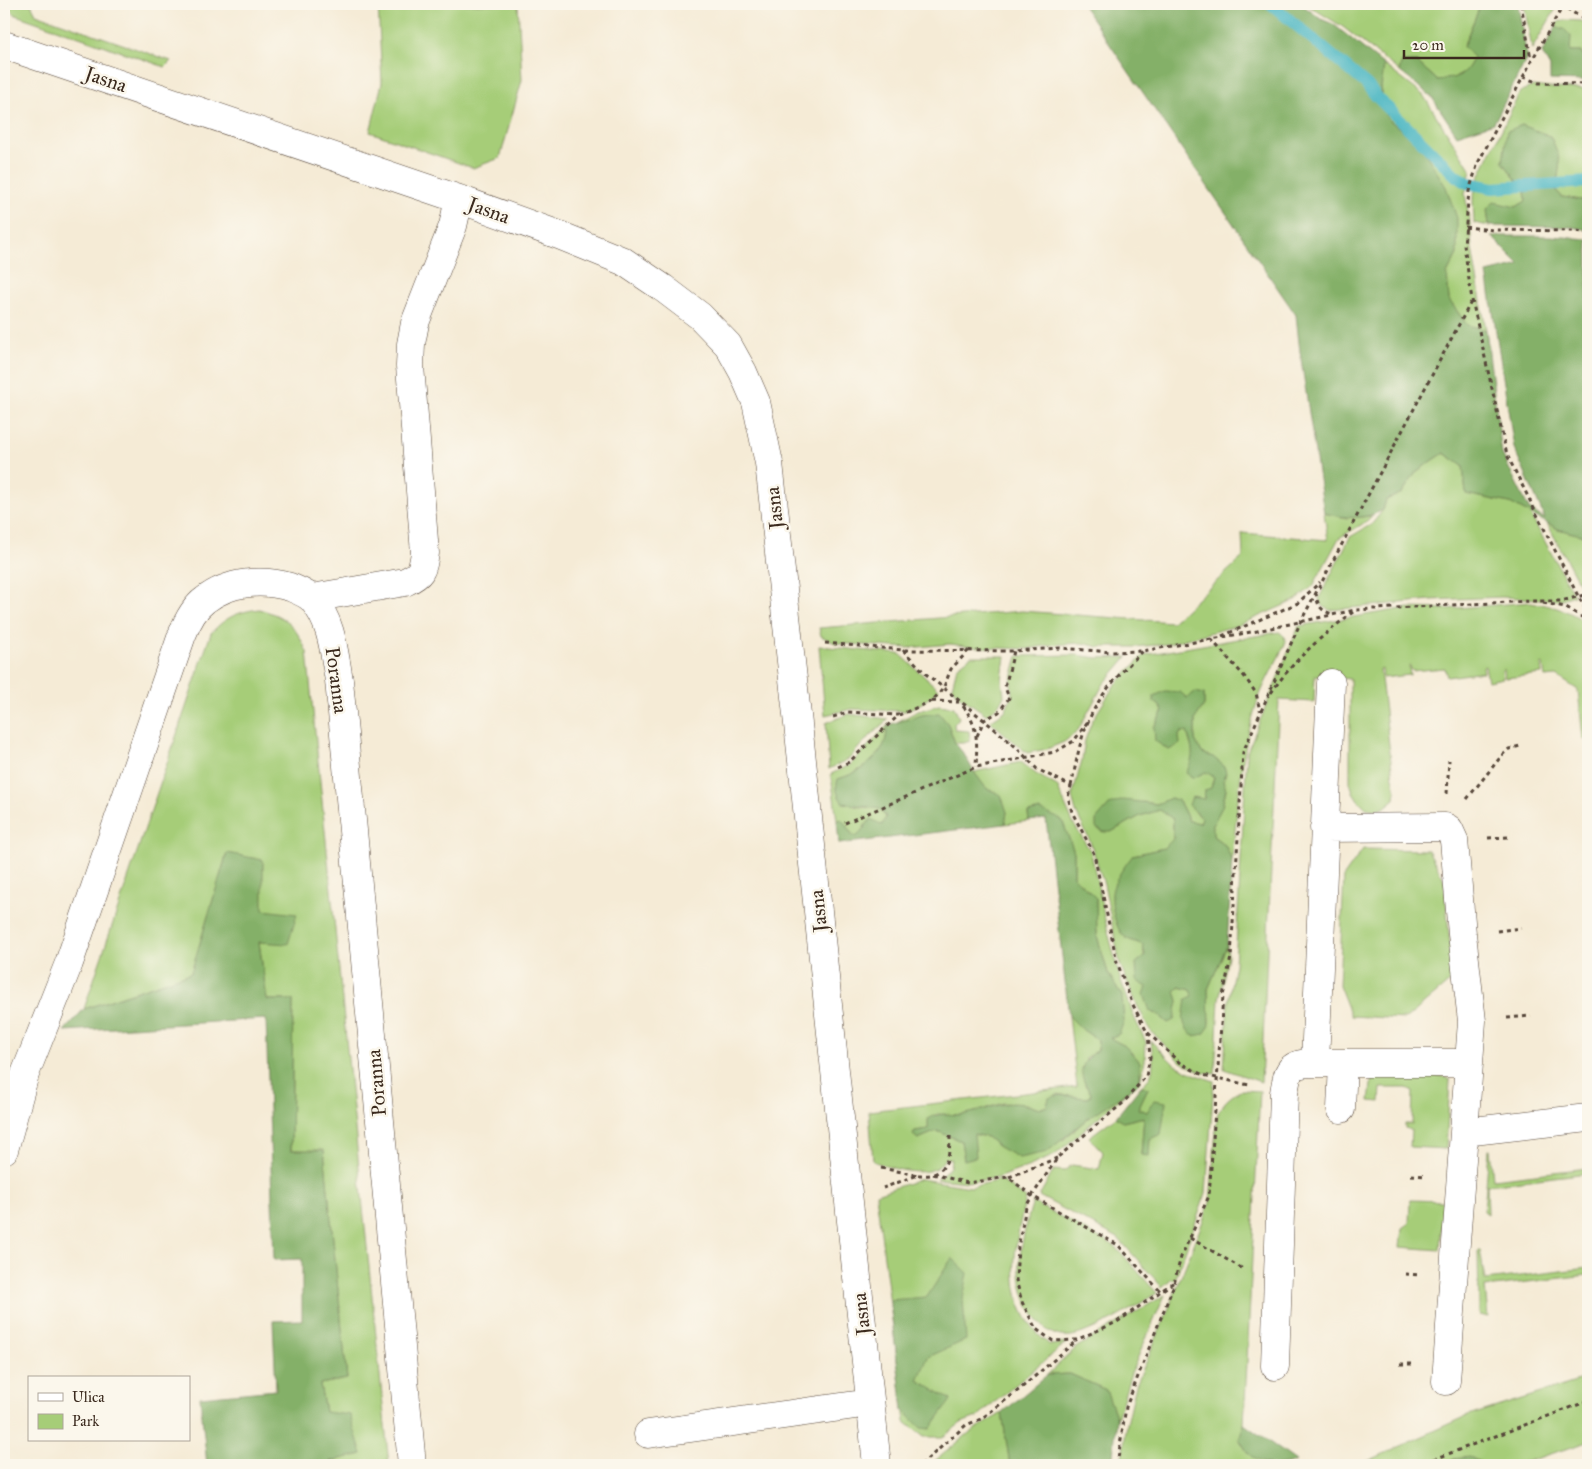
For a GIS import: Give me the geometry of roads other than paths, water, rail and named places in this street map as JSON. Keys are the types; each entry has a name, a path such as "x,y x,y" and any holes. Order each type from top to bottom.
{"street":[{"name":"Jasna","path":"4,45 459,199 559,235 623,262 663,288 700,316 728,345 743,372 756,402 770,473 877,1465"},
{"path":"4,1150 25,1074 69,963 182,635 190,618 204,600 234,585 252,582 272,583 297,590 312,598 405,582 422,570 425,553 410,366 411,344 415,323 453,226 459,199"},
{"name":"Poranna","path":"312,598 323,614 330,632 339,680 412,1465"},
{"path":"1314,1063 1331,684"},
{"path":"1324,828 1445,827 1449,829 1454,840 1472,1021 1446,1381"},
{"path":"1275,1366 1284,1093 1286,1077 1292,1066 1299,1063 1469,1063"},
{"path":"1341,1109 1343,1063"},
{"path":"1464,1132 1588,1118"},
{"path":"648,1434 870,1403"}],"waterway":[{"path":"1271,4 1366,84 1456,176 1468,183 1493,188 1588,182"}]}
